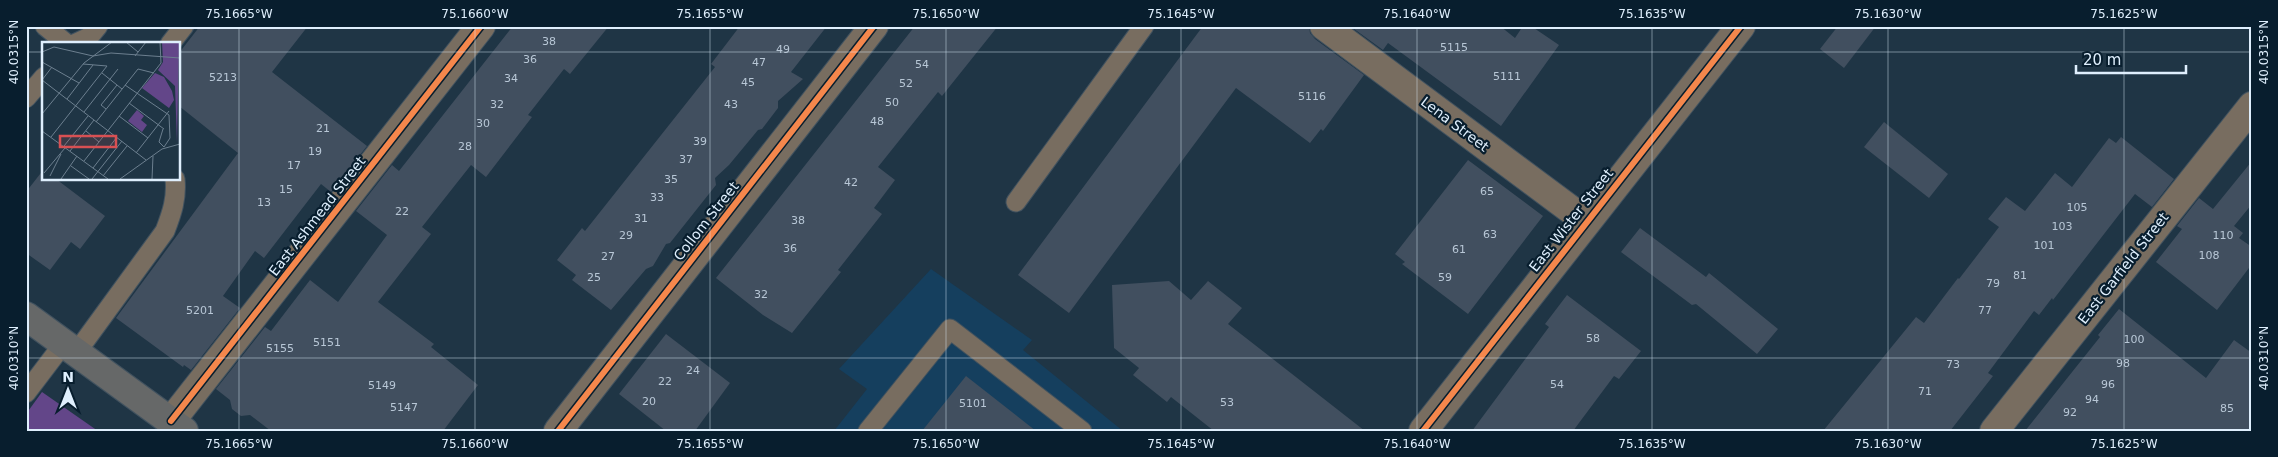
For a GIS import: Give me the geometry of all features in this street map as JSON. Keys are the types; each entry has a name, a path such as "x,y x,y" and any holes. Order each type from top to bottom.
{"main road":[{"path":"26,316 178,426"}],"street":[{"name":"East Ashmead Street","path":"178,426 481,26"},
{"name":"Collom Street","path":"558,431 874,26"},
{"name":"Lena Street","path":"1324,26 1586,221"},
{"name":"East Wister Street","path":"1423,431 1741,26"},
{"name":"East Garfield Street","path":"1994,431 2252,106"}],"lane":[{"path":"44,26 64,42"},
{"path":"78,42 89,37 98,26"},
{"path":"172,42 184,26"},
{"path":"1016,202 1144,26"},
{"path":"26,98 42,79"},
{"path":"26,394 70,348 165,230 172,213 176,191 175,180"},
{"path":"868,431 950,329 1082,431"}],"shaded area":[{"path":"931,269 1032,340 1023,350 1123,431 834,431 867,389 839,369"},
{"path":"42,392 98,431 26,431 26,414"}],"building":[{"path":"200,26 308,26 272,72 367,146 331,192 321,184 264,258 255,251 223,296 240,308 191,370 184,365 183,367 116,318 238,153 180,107 180,52"},
{"path":"513,26 609,26 570,74 564,69 528,115 532,117 486,177 471,165 422,227 431,234 378,302 434,344 431,347 478,385 443,431 271,431 250,415 241,416 232,409 230,400 216,389 265,327 271,331 310,280 338,302 387,235 356,211 392,165 399,171"},
{"path":"740,26 827,26 791,72 803,79 778,101 778,108 762,129 758,130 729,165 715,178 716,185 670,243 666,244 653,266 646,269 611,310 572,280 576,275 557,260 582,228 585,231 715,67 711,64"},
{"path":"915,26 998,26 942,96 938,92 878,167 895,180 874,208 882,214 838,270 841,272 792,333 763,315 716,278"},
{"path":"1203,26 1309,26 1310,33 1315,39 1364,75 1323,131 1321,129 1310,143 1236,88 1069,313 1018,275"},
{"path":"1350,26 1500,26 1515,38 1523,26 1531,26 1559,45 1501,126 1388,43 1383,50"},
{"path":"1838,26 1876,26 1844,68 1820,49"},
{"path":"1884,122 1948,174 1929,198 1864,147"},
{"path":"2121,137 2174,179 2152,207 2135,194 2053,300 2052,298 2039,315 2034,311 1988,373 1993,376 1950,431 1823,431 1916,317 1924,323 1959,279 1999,227 1988,219 2006,197 2025,211 2055,173 2072,187 2109,138 2116,143"},
{"path":"1468,160 1543,216 1468,314 1402,264 1405,262 1395,254"},
{"path":"2252,161 2252,204 2234,226 2243,233 2239,238 2252,247 2252,264 2217,310 2156,262 2182,229 2177,226 2199,198 2213,209"},
{"path":"42,172 42,180 57,180 105,216 80,249 71,242 50,270 26,253 26,192"},
{"path":"1640,228 1706,277 1709,273 1778,329 1757,354 1696,304 1692,305 1621,252"},
{"path":"1169,281 1191,300 1208,281 1242,308 1228,324 1365,431 1214,431 1171,397 1167,402 1133,375 1139,368 1114,348 1112,285"},
{"path":"1567,295 1641,351 1619,379 1614,376 1573,431 1472,431 1549,327 1545,324"},
{"path":"2119,309 2206,378 2234,340 2252,353 2252,431 2025,431 2100,337 2098,335"},
{"path":"666,334 730,383 695,431 666,431 619,394"},
{"path":"966,376 1036,431 922,431"}],"cycle path":[{"path":"171,421 481,26"},
{"path":"558,431 874,26"},
{"path":"1423,431 1741,26"}]}
